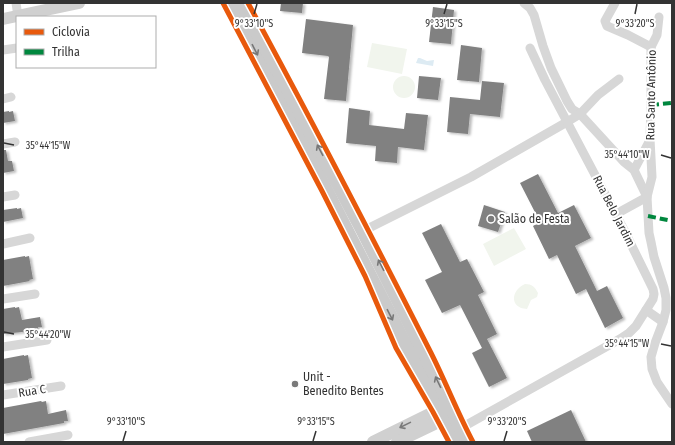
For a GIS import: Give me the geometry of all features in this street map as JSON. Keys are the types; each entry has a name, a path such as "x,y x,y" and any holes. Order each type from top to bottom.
{"main road":[{"path":"230,3 446,412 461,428 468,442"},
{"path":"242,3 363,231 415,334 446,412 454,442"}],"street":[{"path":"16,3 18,16 79,3"},
{"path":"615,3 605,21 607,26 651,47"},
{"path":"529,5 534,15 551,68 572,110 580,114 624,162 634,170 647,197 616,214"},
{"path":"3,19 16,16"},
{"name":"Rua Santo Antônio","path":"659,17 657,35 651,47 650,139 652,177 647,197 649,233 654,258 664,288 666,310 651,357 652,369 657,382 672,404"},
{"path":"3,50 16,48"},
{"name":"Rua Belo Jardim","path":"461,428 629,333 636,326 653,299 654,294 653,289 616,214 545,80 530,48"},
{"path":"363,231 471,177 567,122 580,114 598,95 619,78"},
{"path":"634,170 650,139"},
{"path":"3,144 15,142"},
{"path":"3,197 15,195"},
{"path":"3,244 30,238"},
{"path":"3,299 35,294"},
{"path":"646,310 663,322"},
{"path":"3,347 47,340"},
{"name":"Rua C","path":"3,396 61,386"},
{"path":"372,442 405,425 446,412"},
{"path":"397,442 446,412"},
{"path":"29,442 68,435"}],"shaded area":[{"path":"372,43 407,49 402,74 367,67"},
{"path":"418,58 427,61 434,60 433,66 416,63"},
{"path":"404,76 412,79 415,87 412,95 404,98 396,95 393,87 396,79"},
{"path":"514,228 526,249 494,266 483,244"},
{"path":"525,284 533,286 538,293 537,297 531,300 527,309 517,306 514,298 517,290"}],"building":[{"path":"281,3 303,3 302,13 280,11"},
{"path":"433,7 454,10 451,44 429,42"},
{"path":"306,19 353,25 346,101 324,99 329,57 302,53"},
{"path":"461,45 482,48 479,82 457,80"},
{"path":"419,76 441,78 438,100 417,98"},
{"path":"482,81 504,83 500,117 470,114 468,134 447,132 450,97 480,100"},
{"path":"349,108 370,111 369,125 404,129 406,113 428,115 424,150 398,147 397,163 375,161 376,146 346,143"},
{"path":"13,111 15,121 3,123 3,112"},
{"path":"3,150 6,150 8,161 12,161 14,171 3,173"},
{"path":"538,174 558,213 574,205 591,238 575,246 597,291 607,286 623,318 605,328 586,289 576,294 557,255 549,259 533,226 540,222 520,183"},
{"name":"Salão de Festa","path":"484,205 505,212 498,232 478,226"},
{"path":"21,208 23,218 3,222 3,210"},
{"path":"441,224 460,262 467,259 484,292 478,295 497,334 487,339 507,378 489,387 472,353 482,348 460,305 442,313 425,280 442,272 422,233"},
{"path":"29,256 33,279 29,280 30,281 3,286 3,260"},
{"path":"19,307 22,320 40,317 42,327 22,332 3,334 3,309"},
{"path":"28,355 32,378 3,384 3,359"},
{"path":"46,401 48,414 66,410 68,421 3,434 3,408"},
{"path":"571,410 586,442 532,442 527,431"}],"marked path":[{"path":"651,105 672,103"},
{"path":"648,216 672,221"}],"cycle path":[{"path":"223,3 365,276 396,348 449,442"},
{"path":"248,3 385,262 435,361 473,442"}],"place":[{"name":"Salão de Festa","path":"491,219"},
{"name":"Unit - Benedito Bentes","path":"295,384"}]}
